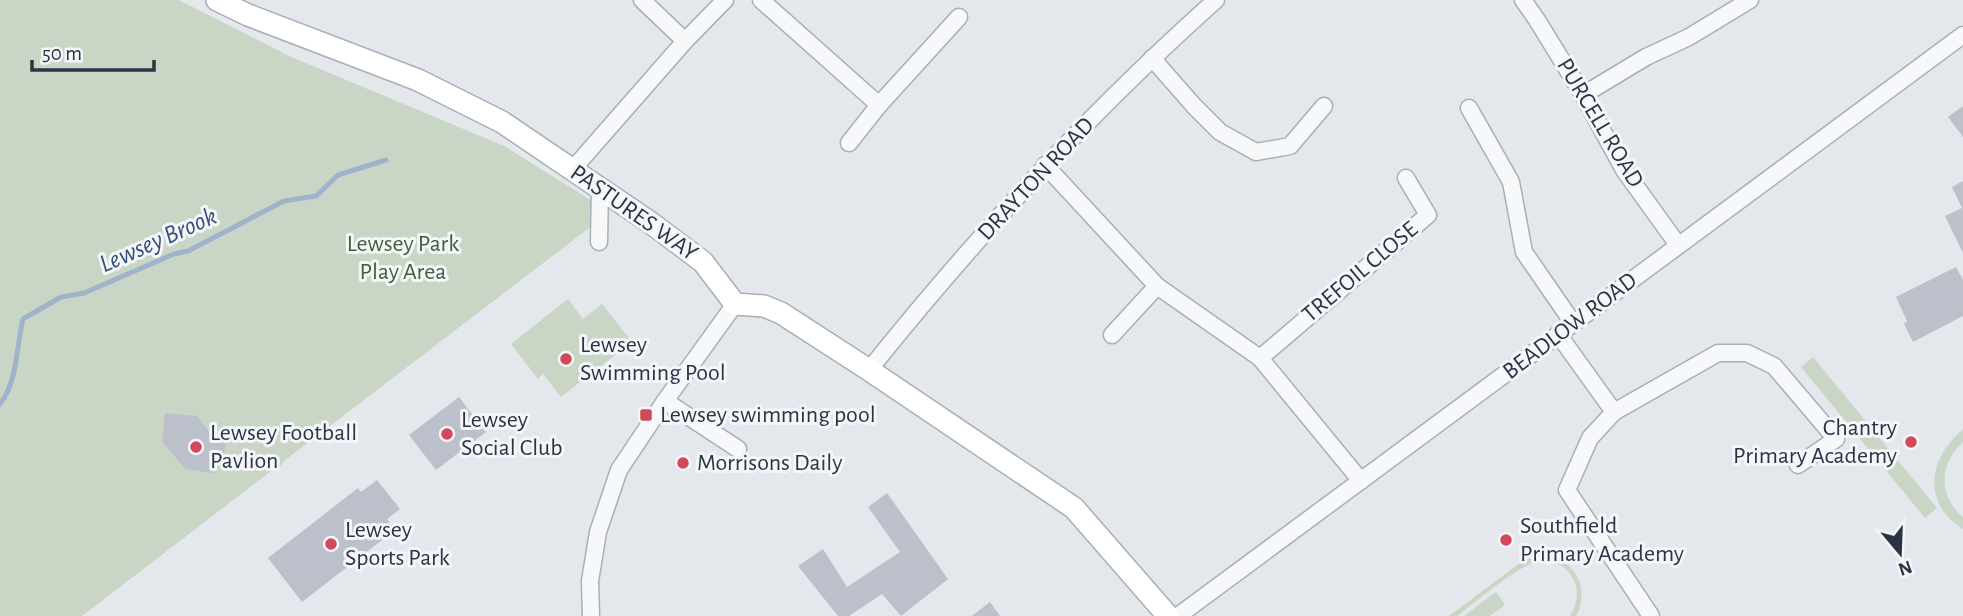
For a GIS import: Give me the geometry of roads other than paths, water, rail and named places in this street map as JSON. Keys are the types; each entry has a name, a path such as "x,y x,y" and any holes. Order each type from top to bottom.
{"street":[{"name":"PASTURES WAY","path":"217,0 248,15 418,80 502,122 703,262 735,304"},
{"path":"642,0 685,41"},
{"path":"572,170 685,41 725,0"},
{"path":"761,0 879,104"},
{"name":"DRAYTON ROAD","path":"869,370 1045,165 1152,58 1216,0"},
{"name":"PURCELL ROAD","path":"1522,0 1583,95 1624,170 1678,245"},
{"path":"1583,95 1750,0"},
{"path":"849,143 879,104 959,17"},
{"name":"BEADLOW ROAD","path":"1178,616 1963,35"},
{"path":"1152,58 1220,132 1256,152 1290,146 1324,106"},
{"path":"1469,108 1511,182 1524,252 1573,323"},
{"path":"1045,165 1157,286 1260,358 1361,481"},
{"name":"TREFOIL CLOSE","path":"1260,358 1428,215 1406,178"},
{"path":"599,242 600,189"},
{"path":"1112,335 1157,286"},
{"path":"591,616 590,581 598,532 620,470 665,401 735,304 764,306 781,313 1074,508 1168,616"},
{"path":"1558,334 1614,412"},
{"path":"1651,616 1567,490 1590,438 1614,412 1718,353 1747,353 1774,366 1836,439 1798,465"},
{"path":"665,401 738,449"}],"waterway":[{"name":"Lewsey Brook","path":"0,404 13,374 23,319 61,297 84,293 174,254 188,251 284,201 316,196 338,175 386,160"}],"place":[{"name":"Lewsey Swimming Pool","path":"566,359"},
{"name":"Lewsey swimming pool","path":"646,415"},
{"name":"Lewsey Social Club","path":"447,434"},
{"name":"Chantry Primary Academy","path":"1911,442"},
{"name":"Lewsey Football Pavlion","path":"196,447"},
{"name":"Morrisons Daily","path":"683,463"},
{"name":"Southfield Primary Academy","path":"1506,540"},
{"name":"Lewsey Sports Park","path":"331,544"}],"park label":[{"name":"Lewsey Park Play Area","path":"403,258"}]}
